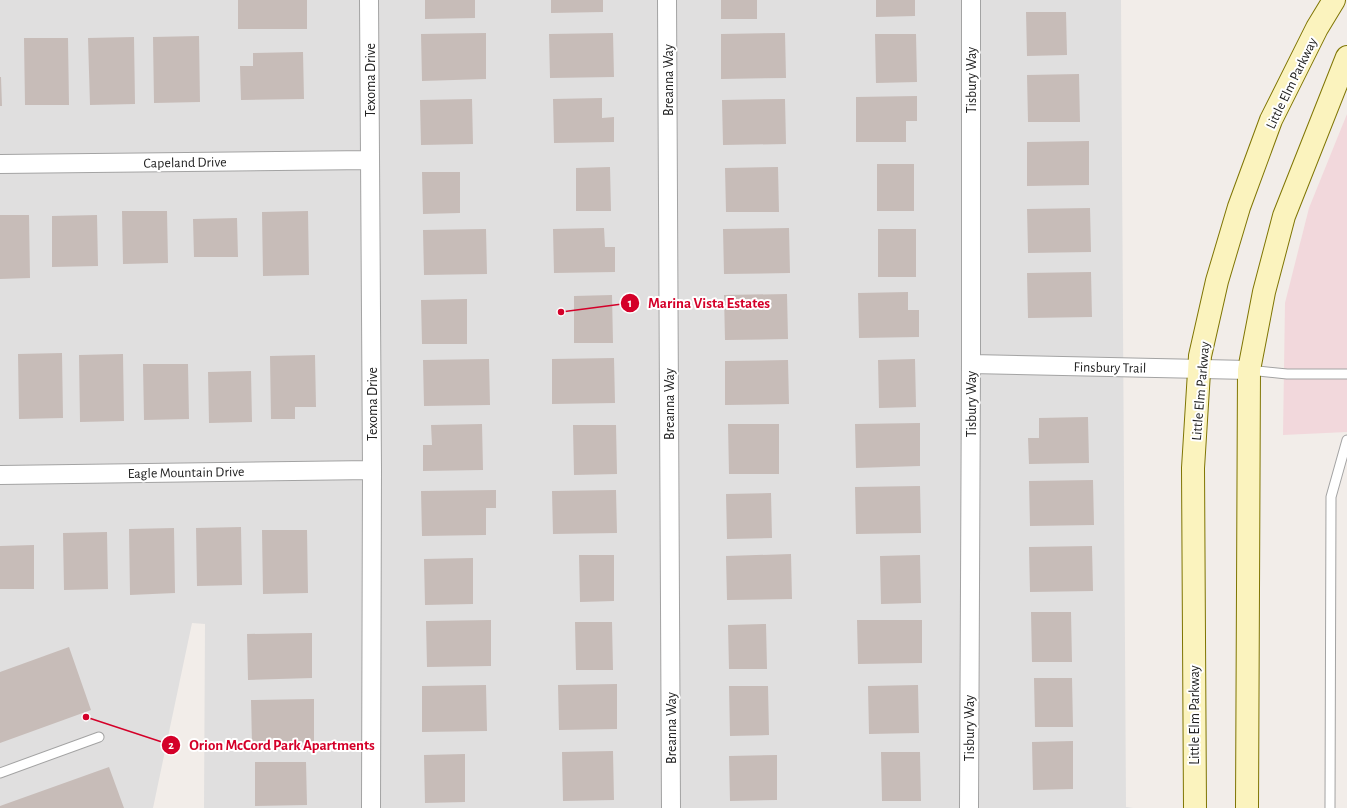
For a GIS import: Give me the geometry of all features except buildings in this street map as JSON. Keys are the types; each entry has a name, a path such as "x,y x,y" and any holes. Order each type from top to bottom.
{"main road":[{"name":"Little Elm Parkway","path":"1195,808 1193,468 1200,356 1217,281 1239,207 1272,120 1317,28 1334,0"},
{"path":"1247,808 1249,370 1264,292 1284,216 1347,57"}],"street":[{"name":"Texoma Drive","path":"369,0 372,470 371,808"},
{"name":"Breanna Way","path":"667,0 671,808"},
{"name":"Tisbury Way","path":"968,808 971,364 971,0"},
{"name":"Capeland Drive","path":"0,164 370,160"},
{"name":"Finsbury Trail","path":"971,364 1249,370"},
{"name":"Eagle Mountain Drive","path":"0,475 372,470"}],"lane":[{"path":"1249,370 1287,374 1347,374"},
{"path":"1330,808 1331,497 1347,440"},
{"path":"0,773 99,737"}],"shaded area":[{"path":"0,0 1121,0 1126,807 1133,808 204,808 205,624 192,623 153,808 0,808"},
{"path":"1347,114 1347,432 1283,435 1285,303 1309,208"}],"place":[{"name":"Marina Vista Estates","path":"561,312"},
{"name":"Orion McCord Park Apartments","path":"86,717"}]}
